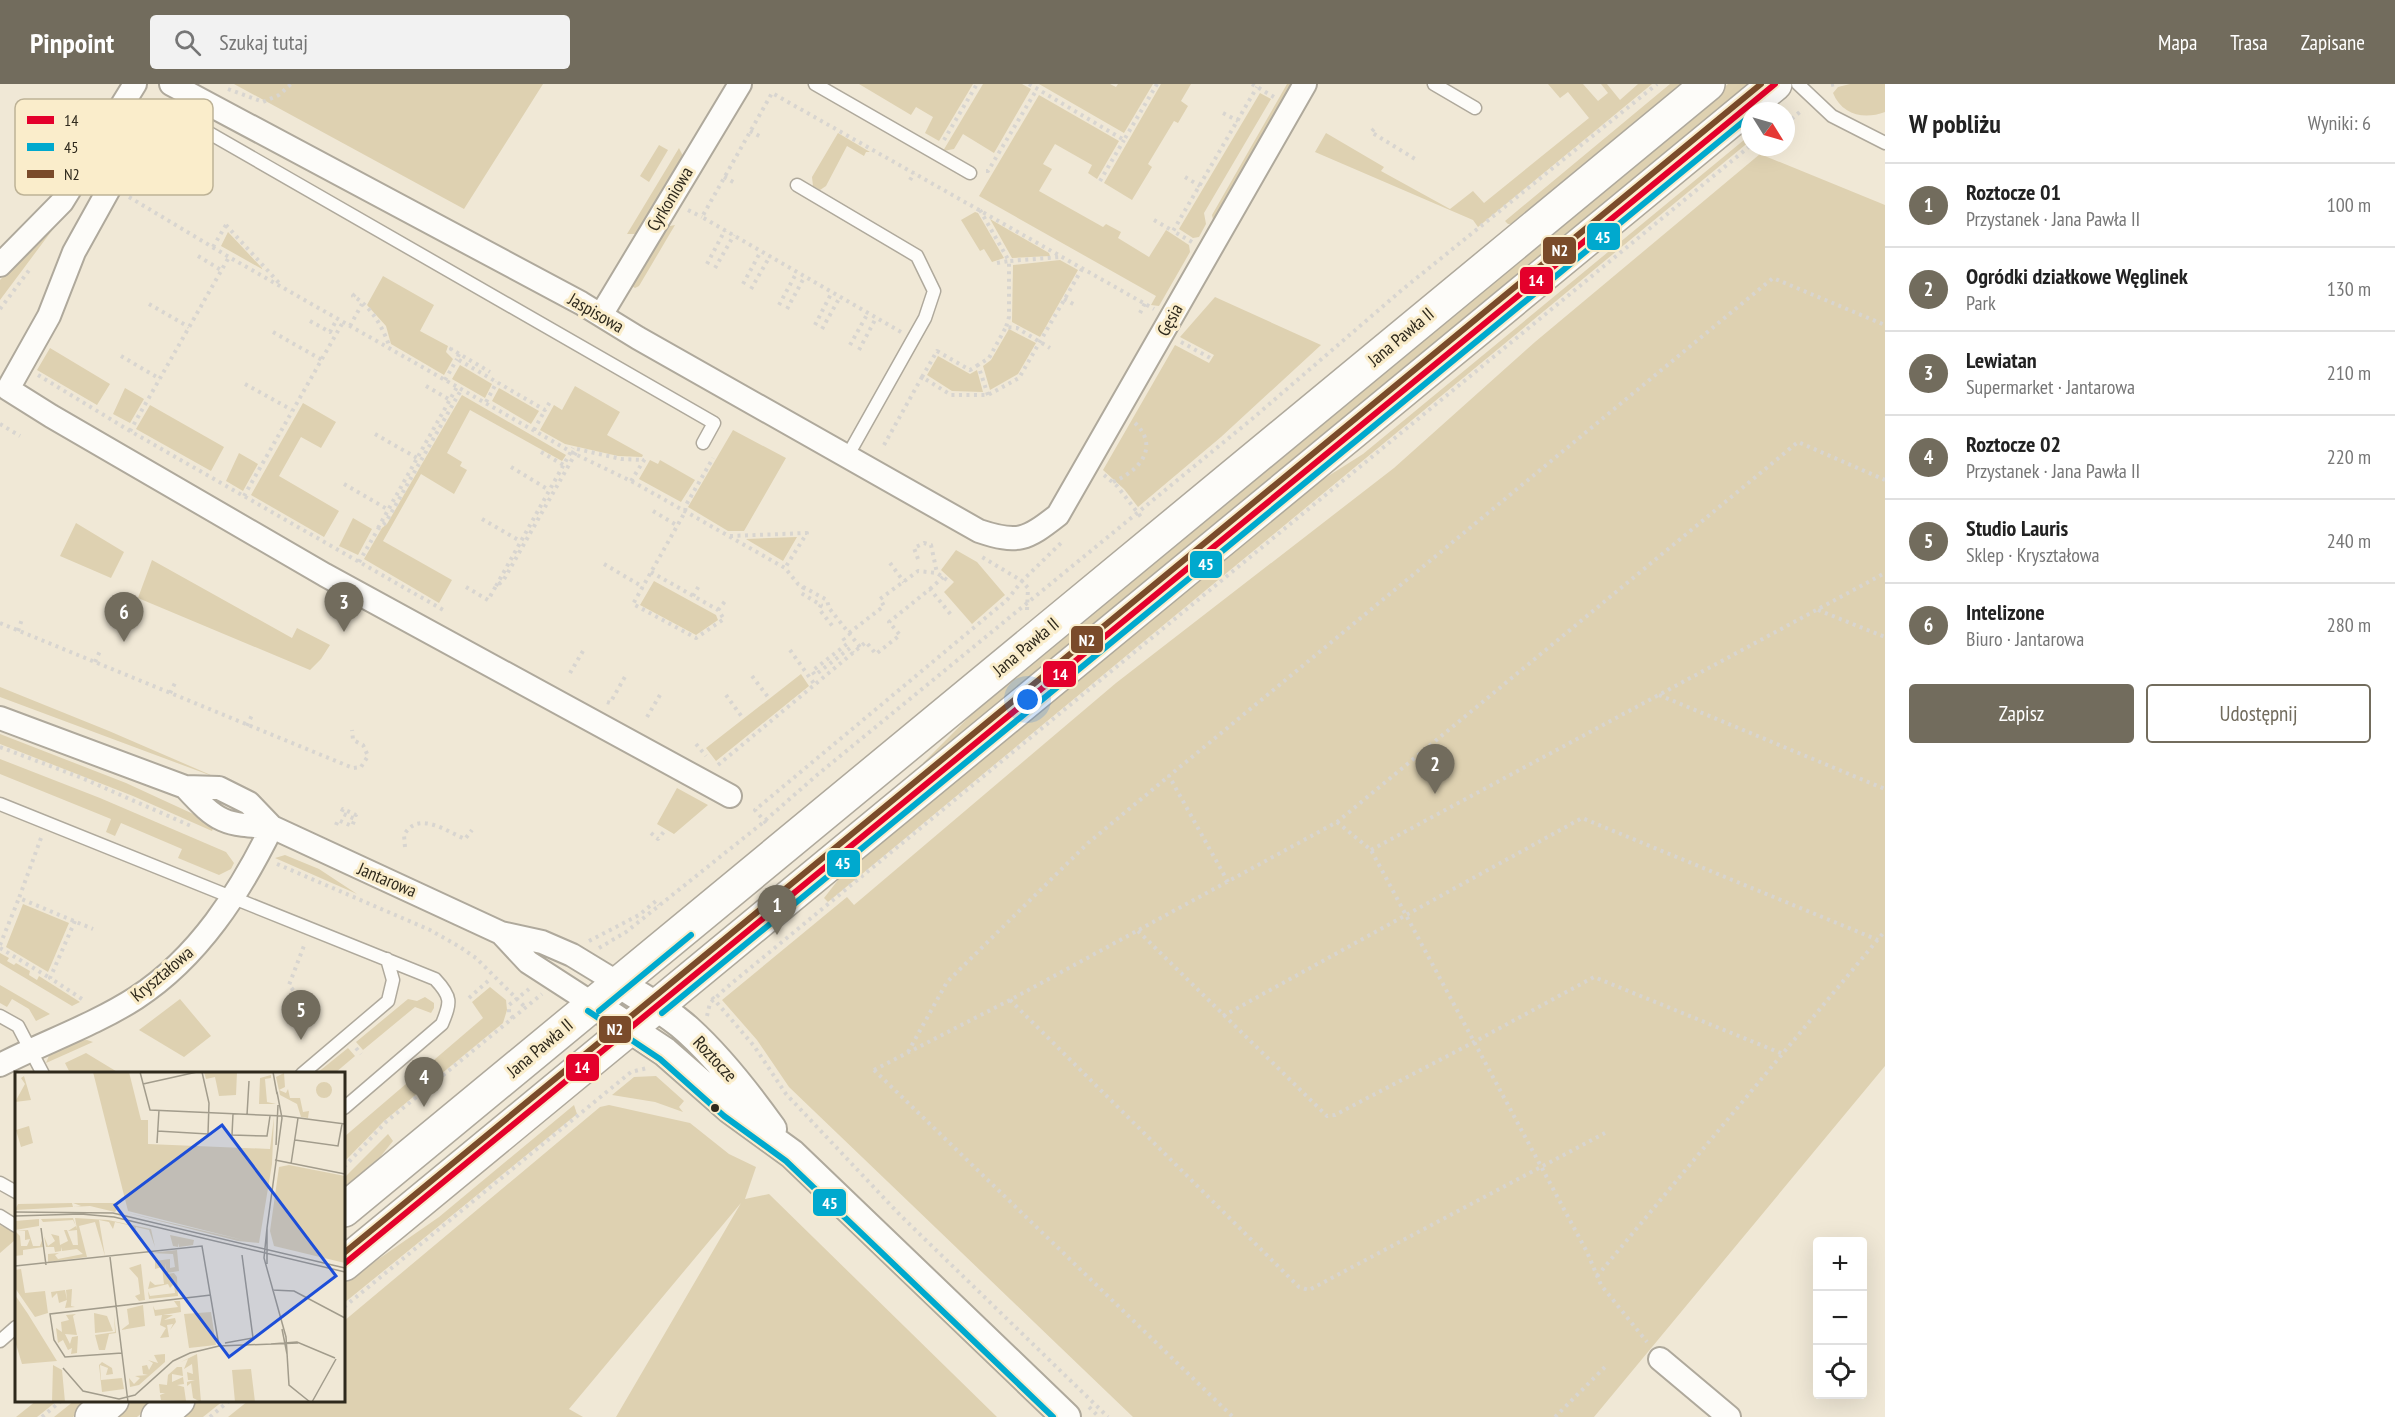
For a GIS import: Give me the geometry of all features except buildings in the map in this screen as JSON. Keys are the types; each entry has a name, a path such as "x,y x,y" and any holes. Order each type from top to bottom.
{"main road":[{"name":"Jana Pawła II","path":"345,1209 1708,84"},
{"path":"345,1263 656,1006 704,987 1775,84"},
{"path":"92,1417 111,1402"},
{"path":"158,1417 177,1402"}],"street":[{"path":"126,99 135,84"},
{"name":"Cyrkoniowa","path":"601,315 740,84"},
{"name":"Gęsia","path":"1020,539 1037,531 1058,516 1305,84"},
{"name":"Jaspisowa","path":"177,87 199,99"},
{"name":"Jaspisowa","path":"213,106 601,315 648,344 979,531 1001,538 1020,539"},
{"path":"0,265 66,195"},
{"path":"106,195 74,252 49,316 4,386 51,416 325,575 730,796"},
{"name":"Jantarowa","path":"0,718 185,787 209,813 236,825 272,827 501,933 542,942 583,961 618,983"},
{"name":"Kryształowa","path":"0,1065 111,1012 149,989 195,947 232,898 272,827"},
{"name":"Jantarowa","path":"501,933 528,962 592,1004"},
{"name":"Roztocze","path":"618,983 656,1006 689,1031 742,1089 792,1155"},
{"name":"Roztocze","path":"592,1004 665,1052 730,1108 792,1155 1066,1417"},
{"path":"1660,1359 1729,1417"}],"lane":[{"path":"815,84 970,173"},
{"path":"1434,84 1475,108"},
{"path":"1798,84 1832,116 1885,143"},
{"path":"213,135 714,423 703,443"},
{"path":"797,186 916,256 934,291 925,318 848,456"},
{"path":"0,804 435,979 446,991 450,1004 442,1024 345,1107"},
{"path":"304,1072 388,1001 393,980 387,959"},
{"path":"0,1016 18,1026 41,1072"},
{"path":"0,1183 15,1191"},
{"path":"0,1216 15,1225"},
{"path":"0,1341 15,1328"}],"path":[{"path":"177,87 233,90 262,102 279,95 291,84"},
{"path":"936,154 977,84"},
{"path":"1029,84 1124,140"},
{"path":"1100,181 1157,84"},
{"path":"1252,84 1275,98"},
{"path":"583,961 603,944 626,932 764,821 1252,419 1412,282 1657,84"},
{"path":"1173,231 1257,87"},
{"path":"970,173 988,171 1037,89"},
{"path":"702,217 772,93 1160,312"},
{"path":"1223,112 1238,121"},
{"path":"1374,129 1371,132 1415,159"},
{"path":"750,131 761,137"},
{"path":"872,158 876,152"},
{"path":"704,987 1741,153"},
{"path":"910,180 914,173"},
{"path":"724,177 735,183"},
{"path":"1185,177 1200,186"},
{"path":"120,195 128,197 560,445 631,481 785,568 804,587 827,600 829,608 860,647"},
{"path":"951,203 954,195"},
{"path":"884,445 937,351 970,370 989,358 1006,327 1009,317 1009,261 980,210"},
{"path":"693,212 902,332 897,342"},
{"path":"1154,220 1190,241"},
{"path":"213,247 225,224 284,288"},
{"path":"707,264 725,230"},
{"path":"715,268 734,235"},
{"path":"743,284 761,251"},
{"path":"198,256 221,270"},
{"path":"751,289 770,256"},
{"path":"130,431 229,257"},
{"path":"997,263 1062,257"},
{"path":"922,377 951,395 988,395 1019,378 1082,269"},
{"path":"779,304 797,272"},
{"path":"787,309 805,276"},
{"path":"908,1053 947,982 1088,843 1773,278 1885,325"},
{"path":"815,325 832,292"},
{"path":"355,294 353,296 383,327 391,348"},
{"path":"822,329 840,297"},
{"path":"1064,299 1075,305"},
{"path":"1140,313 1144,303"},
{"path":"149,304 189,327"},
{"path":"350,326 362,304"},
{"path":"850,345 868,313"},
{"path":"859,350 876,318"},
{"path":"310,321 330,332 338,319"},
{"path":"244,496 343,322"},
{"path":"1006,327 1017,328 1050,348"},
{"path":"273,332 322,360"},
{"path":"1175,339 1212,359"},
{"path":"452,348 451,350 490,372"},
{"path":"445,380 459,354"},
{"path":"121,356 160,379"},
{"path":"457,359 545,410"},
{"path":"978,365 988,395"},
{"path":"31,371 130,431 445,611"},
{"path":"486,402 497,382"},
{"path":"245,384 292,410"},
{"path":"426,386 450,400"},
{"path":"359,562 450,400 459,388"},
{"path":"378,529 386,522 459,388"},
{"path":"534,430 550,402"},
{"path":"1113,482 1136,468 1146,450 1145,436 1137,424 1129,418"},
{"path":"651,572 718,610 724,620 696,638 633,604 728,432 714,423"},
{"path":"0,424 20,436"},
{"path":"375,434 417,458"},
{"path":"1233,1417 873,1070 1138,932 1337,822 1798,442 1885,480"},
{"path":"574,451 621,459 645,458 631,481"},
{"path":"496,586 502,582 574,451"},
{"path":"541,452 566,466"},
{"path":"466,587 488,600 549,490 566,466"},
{"path":"511,467 549,490"},
{"path":"1099,471 1113,482 1138,512"},
{"path":"344,484 387,510"},
{"path":"653,511 678,526"},
{"path":"482,519 520,541"},
{"path":"728,536 807,533 785,568"},
{"path":"768,826 755,810 1007,600 1022,581 1063,541"},
{"path":"918,559 914,548 924,543 931,544 937,573"},
{"path":"978,555 1022,581 1028,588 1027,610"},
{"path":"890,563 904,582"},
{"path":"604,564 643,587"},
{"path":"849,633 884,606 880,599 918,571 937,573 950,582"},
{"path":"1371,850 1885,573"},
{"path":"715,768 866,642 876,654 900,635 889,622 943,577"},
{"path":"693,596 700,585"},
{"path":"804,587 801,593 821,605 819,609 834,628"},
{"path":"930,589 952,616"},
{"path":"718,610 726,600"},
{"path":"1818,610 1885,637"},
{"path":"18,631 22,619"},
{"path":"0,623 247,726 353,768 361,767 368,756 363,745 353,740 352,730"},
{"path":"843,638 847,644 812,671 815,675 850,648 854,653"},
{"path":"790,650 815,685"},
{"path":"94,662 100,651"},
{"path":"570,673 583,651"},
{"path":"610,703 626,675"},
{"path":"752,676 768,697"},
{"path":"171,693 175,683"},
{"path":"647,717 660,695"},
{"path":"726,695 742,717"},
{"path":"1659,695 1885,789"},
{"path":"247,726 252,715"},
{"path":"696,744 700,749"},
{"path":"0,747 82,778 196,829"},
{"path":"1169,776 1228,882"},
{"path":"336,825 338,820 352,826 355,819 341,813 343,809 356,815 357,812"},
{"path":"1223,1016 1582,818 1878,940"},
{"path":"1337,822 1371,850 1587,1252 1601,1284 1660,1359"},
{"path":"405,847 404,835 410,826 416,823 427,823 465,839 472,830"},
{"path":"651,833 658,839 666,829"},
{"path":"43,835 0,946 85,1001"},
{"path":"258,855 430,930 460,947 493,974 525,1007"},
{"path":"19,898 93,929"},
{"path":"646,916 668,942"},
{"path":"50,978 75,921"},
{"path":"1597,1276 1885,931"},
{"path":"1138,932 1327,1116 1335,1115 1594,977 1783,1054"},
{"path":"298,996 287,987 305,942"},
{"path":"469,998 489,981"},
{"path":"345,1166 386,1122 558,982"},
{"path":"689,1031 709,1014 710,1003 704,987"},
{"path":"704,987 754,1046 786,1094 900,1215 1108,1417"},
{"path":"1010,1000 1299,1287 1309,1290 1605,1133"},
{"path":"345,1306 631,1072 645,1070 665,1052"},
{"path":"1555,1417 1608,1364"},
{"path":"42,1417 61,1402"},
{"path":"210,1417 229,1402"}],"shaded area":[{"path":"234,84 543,84 464,209"},
{"path":"859,84 973,84 939,141 925,133 933,117 916,107 911,115"},
{"path":"983,84 1022,84 1031,89 994,153 963,134 954,149 943,151"},
{"path":"1039,84 1110,84 1116,87 1118,84 1153,84 1124,133"},
{"path":"1161,84 1191,84 1181,101 1188,106 1178,123 1174,121 1148,164 1152,167 1132,200 1104,183"},
{"path":"1287,84 1295,84 1214,224 1212,215"},
{"path":"1548,84 1583,84 1598,101 1608,93 1601,84 1607,84 1620,100 1638,84 1652,84 1478,227 1473,220 1315,152 1326,133 1384,167 1381,171 1450,209 1473,191 1484,203 1589,118 1568,92 1560,98"},
{"path":"1670,84 1690,84 1513,224 1505,221"},
{"path":"1728,84 1754,84 926,766 923,763 996,690"},
{"path":"1850,84 1885,84 1885,112 1869,116 1848,111 1833,93 1838,87"},
{"path":"1260,93 1271,99 1204,213 1206,224 1199,237 1193,238 1179,229"},
{"path":"1039,95 1119,141 1097,179 1088,173 1092,165 1055,144 1043,164 1052,169 1039,191 1103,227 1106,224 1121,232 1118,238 1149,257 1166,230 1189,245 1190,252 1159,306 1151,305 1156,296 979,196"},
{"path":"838,133 870,152 866,152 864,156 847,146 826,186 820,190 813,186 812,177"},
{"path":"1741,142 1741,148 828,902 824,898 849,866 1289,501 1363,454"},
{"path":"659,145 668,150 649,182 640,176"},
{"path":"679,148 683,156 636,234 627,234"},
{"path":"1758,156 1765,156 1885,205 1885,1066 1594,1417 1133,1417 789,1087 757,1040 722,1000 847,897 854,905 1116,683 1394,468 1535,342"},
{"path":"71,205 0,300 0,280"},
{"path":"975,212 978,213 1004,258 992,262 984,249 980,251 961,220"},
{"path":"990,219 1049,253 1050,256 1012,258"},
{"path":"675,225 639,286 635,288 630,285 665,227"},
{"path":"228,232 262,268 262,269 221,246"},
{"path":"1060,260 1078,270 1040,337 1012,322 1013,265"},
{"path":"383,276 434,305 420,331 448,346 446,352 453,359 444,375 391,344 386,326 367,305"},
{"path":"1215,297 1321,345 1221,437 1138,507 1124,489 1103,470 1175,345 1209,363 1214,355 1180,337"},
{"path":"1009,329 1036,343 1018,374 990,390 983,366 991,360"},
{"path":"50,348 110,384 97,405 37,370"},
{"path":"938,356 970,374 977,370 983,392 952,391 927,375"},
{"path":"460,365 492,384 485,398 452,379"},
{"path":"575,386 620,412 607,435 643,455 642,457 618,456 565,444 540,430 554,405 562,410"},
{"path":"125,388 144,399 130,423 113,414"},
{"path":"499,388 539,411 531,424 492,401"},
{"path":"462,395 566,455 562,461 470,410 447,453 462,462 460,466 467,470 454,494 421,474 383,541 452,580 439,603 364,559"},
{"path":"303,403 336,422 321,448 301,437 279,476 339,511 324,537 251,495"},
{"path":"150,405 224,447 211,471 136,429"},
{"path":"733,430 786,458 744,531 728,531 688,507"},
{"path":"239,453 258,464 243,491 226,481"},
{"path":"650,460 658,464 660,460 695,480 681,502 639,479"},
{"path":"353,518 372,529 358,555 339,546"},
{"path":"76,523 124,552 111,578 60,556"},
{"path":"797,537 783,561 746,539"},
{"path":"956,550 977,562 1005,595 972,624 944,592 954,582 941,570"},
{"path":"152,560 292,638 297,628 330,645 310,670 138,598"},
{"path":"654,581 716,615 718,620 696,635 640,605"},
{"path":"801,674 809,686 716,761 706,748"},
{"path":"0,687 109,731 220,779 0,697"},
{"path":"0,734 126,783 215,824 212,831 133,796 0,744"},
{"path":"0,759 100,798 226,852 234,863 231,869 219,875 178,858 182,849 121,823 115,836 106,832 111,819 0,774"},
{"path":"677,788 708,805 674,834 657,824"},
{"path":"285,855 319,869 357,894 275,858"},
{"path":"23,904 69,923 48,972 6,947"},
{"path":"0,953 9,958 7,961 30,971 29,975 37,980 39,976 80,1002 72,1006 0,963"},
{"path":"0,985 50,1014 36,1021 29,1009 12,999 7,1007 0,1003"},
{"path":"490,987 506,1000 507,1010 503,1023 384,1121 345,1161 345,1136 483,1018 472,1002"},
{"path":"425,997 434,1003 431,1013 415,1007 363,1050 356,1042 408,999 417,1001"},
{"path":"180,999 211,1036 184,1057 139,1030"},
{"path":"70,1041 93,1042 46,1063 50,1053"},
{"path":"348,1048 355,1056 336,1072 318,1072"},
{"path":"86,1053 117,1072 70,1072 65,1063"},
{"path":"656,1076 684,1101 679,1107 683,1112 655,1102 612,1095 634,1077"},
{"path":"574,1105 577,1114 345,1302 345,1282 439,1217"},
{"path":"609,1105 690,1123 729,1154 756,1167 745,1199 769,1194 997,1417 616,1417 741,1203 569,1409 583,1417 228,1417 247,1402 345,1402 345,1320 600,1107"},
{"path":"388,1134 393,1141 368,1172 345,1193 345,1177"},
{"path":"0,1225 15,1232 15,1240 0,1253"},
{"path":"35,1402 56,1402 37,1417 16,1417"},
{"path":"73,1402 92,1402 73,1417 54,1417"},
{"path":"132,1402 156,1402 137,1417 113,1417"},
{"path":"197,1402 222,1402 203,1417 178,1417"}],"transit line":[{"name":"N2","path":"345,1252 1761,84"},
{"name":"14","path":"345,1263 1775,84"},
{"name":"45","path":"662,1013 1741,123"},
{"name":"45","path":"599,1011 691,935"},
{"name":"45","path":"588,1011 660,1059 724,1116 786,1161 1053,1417"}],"place":[{"name":"Lewiatan","path":"344,632"},
{"name":"Intelizone","path":"124,642"},
{"name":"Ogródki działkowe Węglinek","path":"1435,794"},
{"name":"Roztocze 01","path":"777,935"},
{"name":"Studio Lauris","path":"301,1040"},
{"name":"Roztocze 02","path":"424,1107"}]}
